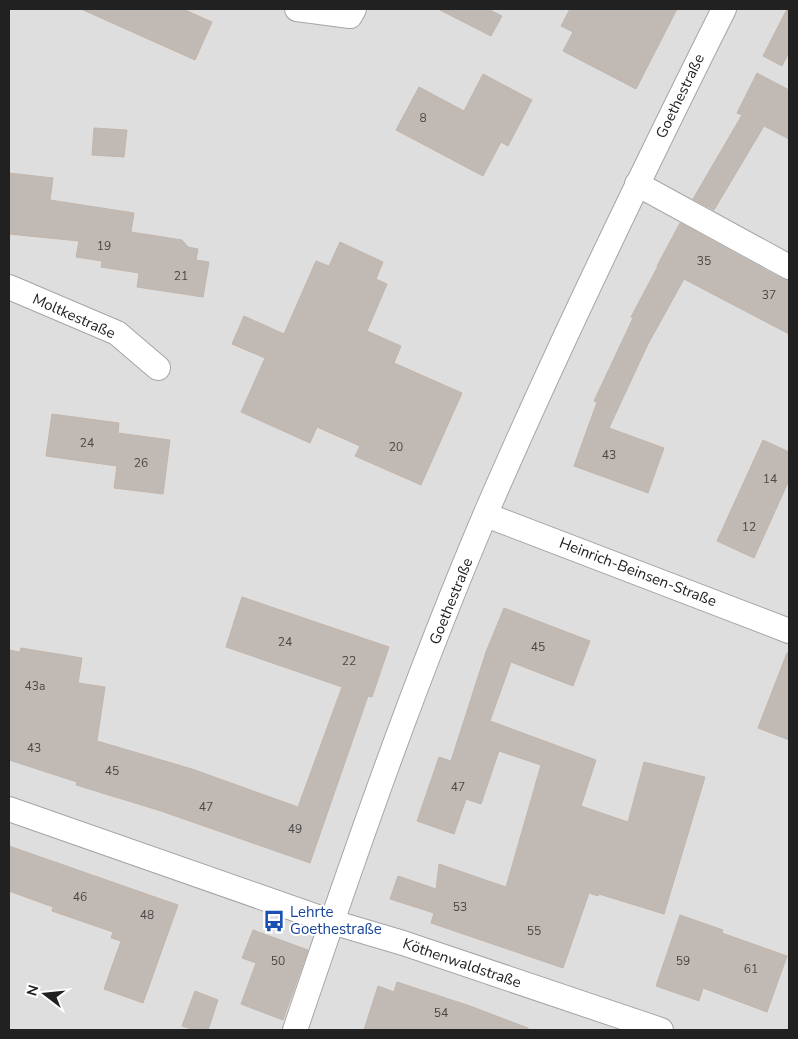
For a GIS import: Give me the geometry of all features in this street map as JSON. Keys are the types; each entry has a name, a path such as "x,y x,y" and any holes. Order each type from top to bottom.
{"street":[{"path":"297,9 352,12"},
{"name":"Goethestraße","path":"295,1030 388,764 486,515 577,309 724,9"},
{"path":"637,184 789,267"},
{"name":"Moltkestraße","path":"9,288 118,333 158,368"},
{"name":"Heinrich-Beinsen-Straße","path":"486,515 789,631"},
{"name":"Köthenwaldstraße","path":"9,809 332,922 403,943 661,1030"}],"shaded area":[{"path":"9,9 789,9 789,1030 9,1030"}],"building":[{"path":"81,9 183,9 212,22 195,60"},
{"path":"438,9 488,9 502,16 491,36"},
{"path":"570,9 677,9 636,89 563,51 573,32 561,26"},
{"path":"787,9 789,9 789,52 782,66 763,56"},
{"path":"757,73 789,90 789,139 764,126 714,210 693,199 742,115 737,113"},
{"path":"483,74 532,100 508,146 501,142 483,176 396,130 419,87 464,111"},
{"path":"94,128 127,130 124,157 92,155"},
{"path":"9,173 53,178 50,200 134,213 131,232 182,240 188,247 198,249 196,260 209,262 203,297 137,287 139,273 101,267 102,261 76,257 79,241 9,234"},
{"path":"680,223 782,279 789,281 789,334 684,279 648,344 609,428 664,448 648,493 574,466 597,402 594,401 633,318 631,317"},
{"path":"340,242 383,262 376,279 387,284 367,331 401,346 394,363 462,393 421,485 355,456 360,446 317,427 310,443 241,412 265,358 232,344 244,316 284,334 316,261 329,266"},
{"path":"52,414 119,423 118,433 170,440 163,494 114,488 117,466 46,456"},
{"path":"763,440 789,452 789,480 754,558 717,541"},
{"path":"242,597 389,647 372,697 368,696 310,863 161,811 76,785 77,782 9,760 9,650 20,652 21,648 82,658 78,683 105,687 97,741 192,769 298,807 342,687 226,647"},
{"path":"504,608 590,641 573,686 511,662 490,721 596,760 581,806 628,822 644,762 705,777 664,914 599,894 598,896 589,893 563,968 431,923 434,913 390,899 398,876 436,889 439,864 506,887 541,765 499,751 481,804 466,799 454,834 417,821 439,757 451,761 486,652"},
{"path":"787,653 789,653 789,740 758,728"},
{"path":"9,846 178,905 143,1003 104,989 121,941 111,938 113,932 52,911 53,907 9,891"},
{"path":"680,915 723,930 722,933 787,956 767,1012 703,988 699,1001 656,986"},
{"path":"253,930 308,950 283,1020 241,1004 256,963 242,958"},
{"path":"397,982 470,1006 528,1028 528,1030 364,1030 378,986 394,992"},
{"path":"195,991 218,1000 208,1030 195,1030 182,1026"}],"place":[{"name":"Lehrte Goethestraße","path":"274,921"}]}
